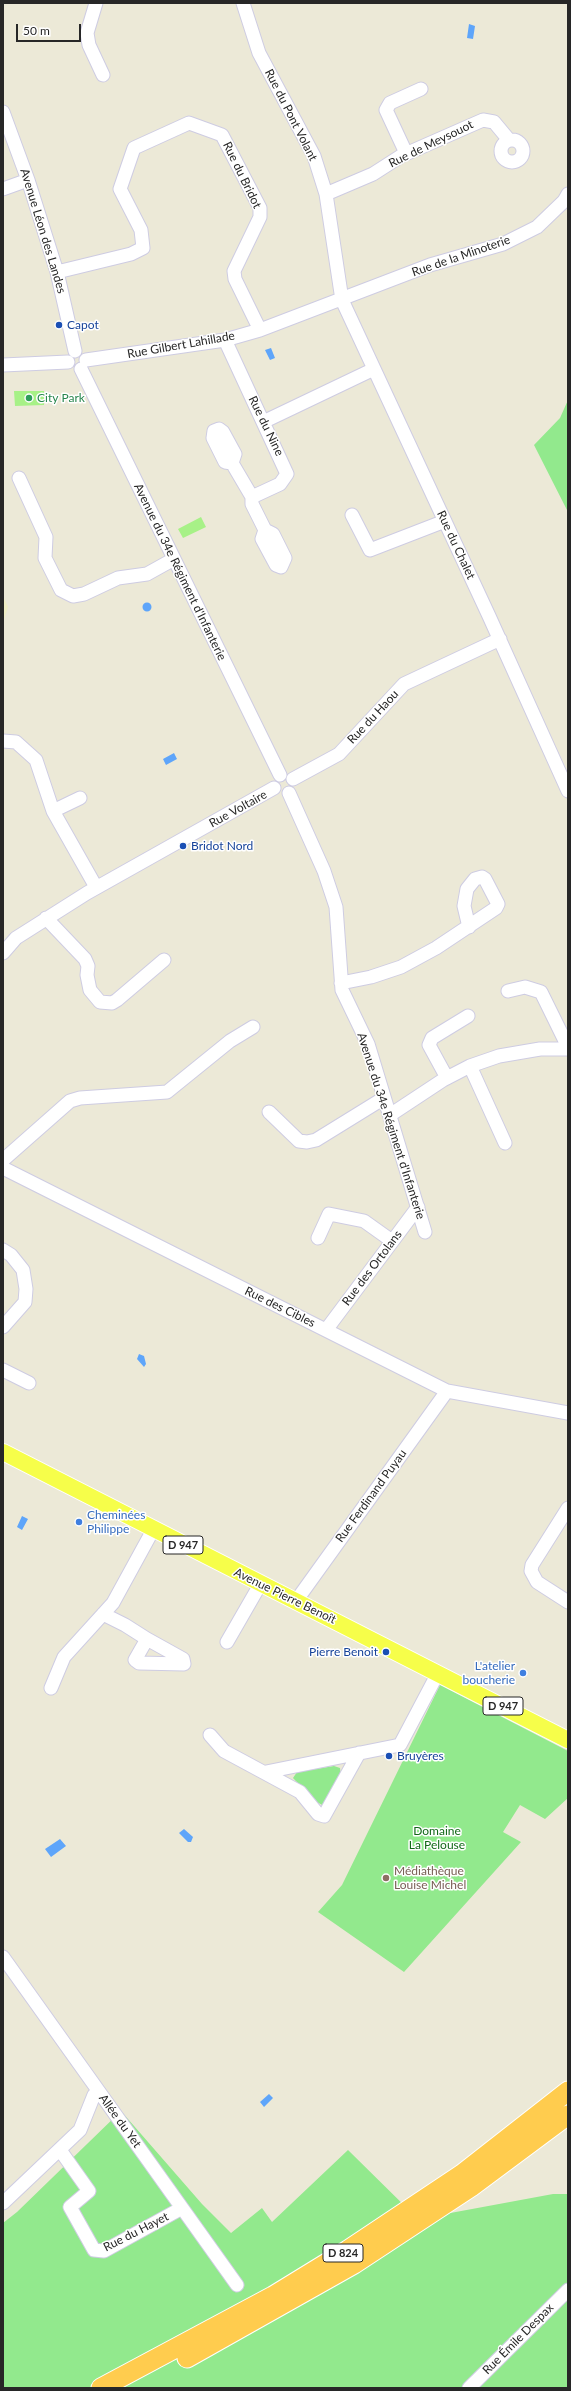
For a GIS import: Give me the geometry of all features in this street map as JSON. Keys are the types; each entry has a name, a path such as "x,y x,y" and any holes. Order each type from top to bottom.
{"highway":[{"name":"D 824","path":"102,2388 266,2300 348,2250 462,2174 568,2092"},
{"name":"D 824","path":"129,2388 236,2332 354,2264 471,2187 568,2115"},
{"path":"545,2132 568,2118"}],"main road":[{"name":"Avenue Pierre Benoît","path":"3,1452 153,1530 296,1601 568,1740"}],"street":[{"path":"96,3 87,33 89,45 103,76"},
{"name":"Rue du Pont Volant","path":"243,3 259,53 314,156 326,194 342,300"},
{"path":"406,153 386,110 390,103 421,89"},
{"name":"Avenue Léon des Landes","path":"3,112 28,180 57,272 71,357"},
{"name":"Rue de Meysouot","path":"326,194 373,174 406,153 483,120 494,122 508,140"},
{"name":"Rue du Bridot","path":"57,272 131,254 143,248 141,230 120,189 134,148 189,123 222,135 260,208 260,217 234,271 235,279 260,330"},
{"path":"3,189 28,180"},
{"name":"Rue de la Minoterie","path":"342,300 430,265 503,244 537,227 564,201 568,194"},
{"name":"Rue Gilbert Lahillade","path":"83,364 225,340 260,330 342,300"},
{"name":"Rue du Chalet","path":"342,300 500,639 568,789"},
{"name":"Rue du Nine","path":"225,340 287,474 280,484 252,497"},
{"path":"3,365 71,357 72,369 83,364"},
{"name":"Avenue du 34e Régiment d'Infanterie","path":"83,364 174,559 280,775"},
{"path":"263,422 374,369"},
{"path":"232,463 252,497 252,504 264,530"},
{"path":"19,478 46,537 46,558 61,590 73,596 84,594 118,578 147,574 174,559"},
{"path":"352,515 370,550 445,521"},
{"name":"Rue du Haou","path":"293,779 338,754 404,684 500,639"},
{"path":"3,741 16,742 36,760 53,811 96,887"},
{"path":"280,775 287,775 293,779 294,787 289,793 280,794 274,788 274,780 280,775"},
{"name":"Rue Voltaire","path":"3,953 16,938 96,887 274,788"},
{"name":"Avenue du 34e Régiment d'Infanterie","path":"289,793 324,871 336,907 342,990 368,1044 425,1232"},
{"path":"53,811 80,798"},
{"path":"46,918 85,959 88,966 87,975 90,990 100,1002 112,1003 117,1000 164,960"},
{"path":"341,982 371,977 401,968 469,926"},
{"path":"390,1115 447,1078 470,1066 499,1056 540,1049 568,1048 541,992 525,987 508,992"},
{"path":"447,1078 429,1045 432,1038 468,1016"},
{"path":"3,1160 70,1101 80,1098 167,1092 230,1041 253,1027"},
{"path":"470,1066 505,1143"},
{"path":"269,1112 299,1141 307,1142 316,1140 384,1098"},
{"name":"Rue des Cibles","path":"3,1168 447,1391 568,1413"},
{"name":"Rue des Ortolans","path":"326,1330 418,1207"},
{"path":"318,1238 329,1214 364,1221 392,1241"},
{"path":"3,1250 12,1255 23,1270 26,1289 25,1302 3,1327"},
{"path":"3,1370 29,1383"},
{"name":"Rue Ferdinand Puyau","path":"296,1601 447,1391"},
{"path":"568,1508 532,1565 533,1576 537,1582 568,1602"},
{"path":"51,1688 64,1657 114,1603 153,1530"},
{"path":"226,1642 260,1584"},
{"path":"103,1614 147,1639"},
{"path":"266,1772 400,1745 438,1673"},
{"path":"210,1735 224,1752 266,1772 300,1792 318,1814 324,1816 359,1753"},
{"name":"Allée du Yet","path":"3,1957 237,2285"},
{"path":"3,2203 80,2130 94,2095 98,2091"},
{"name":"Rue du Hayet","path":"60,2150 89,2191 70,2207 94,2250 104,2251 182,2208"},
{"name":"Rue Émile Despax","path":"469,2388 568,2290"}],"shaded area":[{"path":"3,596 8,607 3,623"}],"green space":[{"name":"City Park","path":"14,391 44,391 44,405 15,406"},
{"path":"568,400 568,512 534,445 560,418"},
{"path":"201,517 206,527 183,538 178,529"},
{"name":"Domaine La Pelouse","path":"440,1685 568,1751 568,1798 545,1819 520,1805 503,1832 521,1842 404,1972 318,1912 342,1885"},
{"path":"334,1766 340,1768 341,1777 324,1806 315,1801 293,1778 297,1772"},
{"path":"121,2111 202,2204 231,2233 262,2208 272,2222 348,2150 418,2219 553,2194 568,2194 568,2388 3,2388 3,2223 17,2212"}],"water":[{"path":"469,24 475,26 473,39 467,38"},
{"path":"271,348 275,358 270,360 265,350"},
{"path":"147,602 152,607 147,612 142,607"},
{"path":"174,753 177,759 166,765 163,759"},
{"path":"139,1354 144,1356 146,1364 144,1367 137,1359"},
{"path":"22,1516 28,1519 22,1530 17,1527"},
{"path":"184,1829 193,1837 191,1842 188,1842 179,1833"},
{"path":"60,1839 66,1846 51,1857 45,1849"},
{"path":"269,2094 273,2098 264,2107 260,2102"}],"place":[{"name":"Capot","path":"59,325"},
{"name":"City Park","path":"29,398"},
{"name":"Bridot Nord","path":"183,846"},
{"name":"Cheminées Philippe","path":"79,1522"},
{"name":"Pierre Benoit","path":"386,1652"},
{"name":"L'atelier boucherie","path":"523,1673"},
{"name":"Bruyères","path":"389,1756"},
{"name":"Médiathèque Louise Michel","path":"386,1878"}]}
